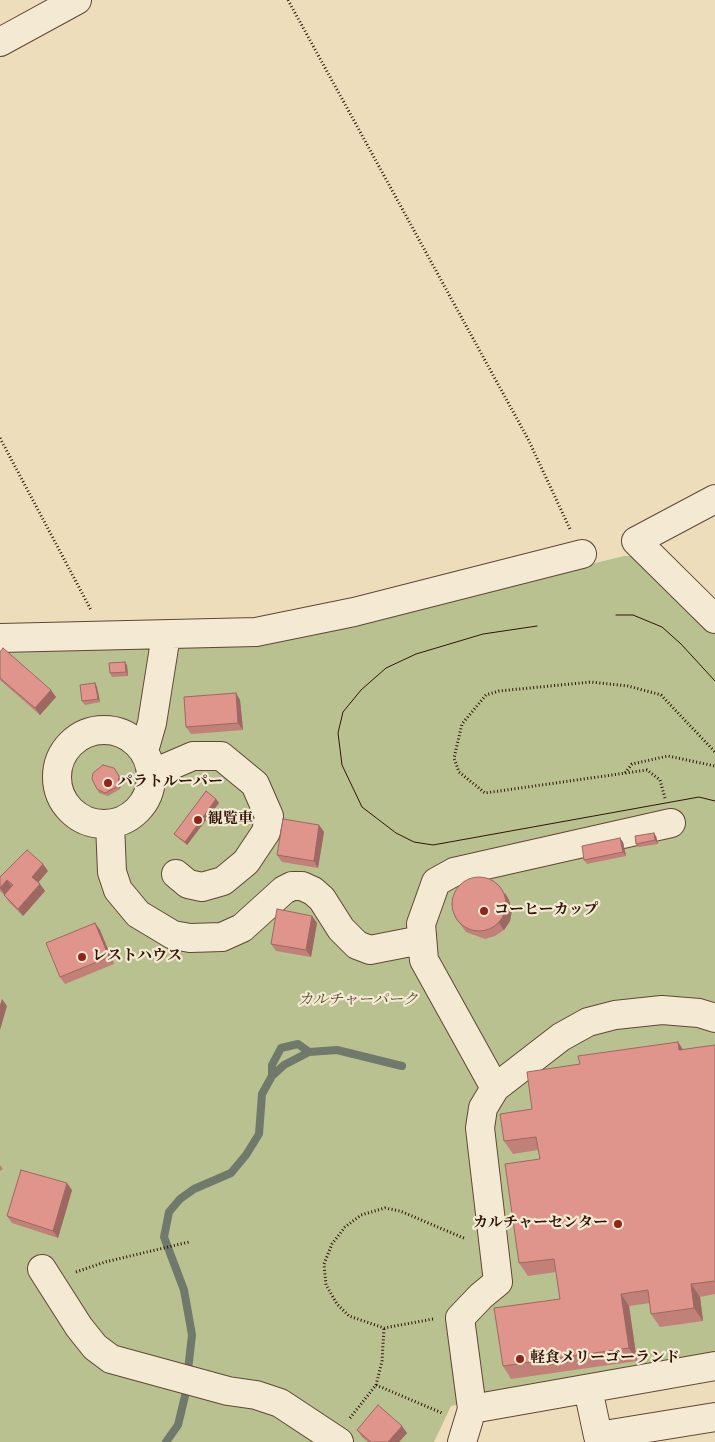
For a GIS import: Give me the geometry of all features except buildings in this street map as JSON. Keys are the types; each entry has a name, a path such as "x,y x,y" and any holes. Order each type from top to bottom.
{"street":[{"path":"0,42 77,0"},
{"path":"715,498 636,541 715,619"},
{"path":"0,638 256,632 354,612 582,554"},
{"path":"148,763 132,739 116,731 98,730 82,735 68,746 59,761 57,779 60,796 70,810 84,820 101,825 119,823 134,815 146,802 152,785 148,763 152,723 166,635"},
{"path":"148,763 193,756 221,756 255,784 269,816 266,832 246,862 223,881 202,887 188,884 176,874"},
{"path":"495,1088 424,960 421,924 436,882 454,872 671,823"},
{"path":"110,824 112,872 118,890 138,914 173,935 190,938 222,937 242,928 284,890 292,886 302,886 313,891 322,899 341,929 357,945 370,950 422,940"},
{"path":"715,1018 698,1013 662,1010 615,1016 588,1022 561,1037 495,1088 484,1108 480,1128 498,1282 480,1296 460,1318 467,1425 588,1389 715,1366"},
{"path":"46,1275 95,1347 111,1359 189,1381 256,1395 280,1403 336,1440"},
{"path":"588,1389 598,1436 715,1417"}],"path":[{"path":"288,0 528,439 582,554"},
{"path":"0,438 105,637"},
{"path":"671,823 660,780 647,770 485,793 459,772 454,758 462,724 486,695 498,691 591,682 628,686 661,695 715,752"},
{"path":"624,773 632,764 668,756 715,766"},
{"path":"460,1318 436,1318 384,1328 348,1316 337,1304 326,1285 324,1264 332,1244 345,1227 361,1215 385,1208 400,1211 469,1241 493,1243"},
{"path":"46,1275 159,1251 189,1242"},
{"path":"336,1440 376,1385 382,1361 384,1328"},
{"path":"376,1385 467,1425"}],"green space":[{"name":"カルチャーパーク","path":"624,556 635,556 715,634 715,1354 451,1406 434,1442 0,1442 0,648 371,618"}],"waterway":[{"path":"272,1076 272,1065 281,1048 298,1044 309,1052"},
{"path":"166,1442 178,1425 185,1396 192,1335 184,1290 164,1237 169,1212 180,1199 194,1189 231,1173 246,1155 259,1134 262,1094 272,1076 284,1065 309,1052 337,1050 402,1066"}],"tram line":[{"path":"616,615 633,615 662,627 681,644 715,681"},
{"path":"537,626 483,634 416,654 386,668 361,690 343,712 338,733 342,765 362,807 396,833 414,842 433,845 699,797 715,801"}],"place":[{"name":"パラトルーパー","path":"108,783"},
{"name":"観覧車","path":"198,820"},
{"name":"コーヒーカップ","path":"484,911"},
{"name":"レストハウス","path":"82,957"},
{"name":"カルチャーセンター","path":"618,1224"},
{"name":"軽食メリーゴーランド","path":"520,1359"}]}
